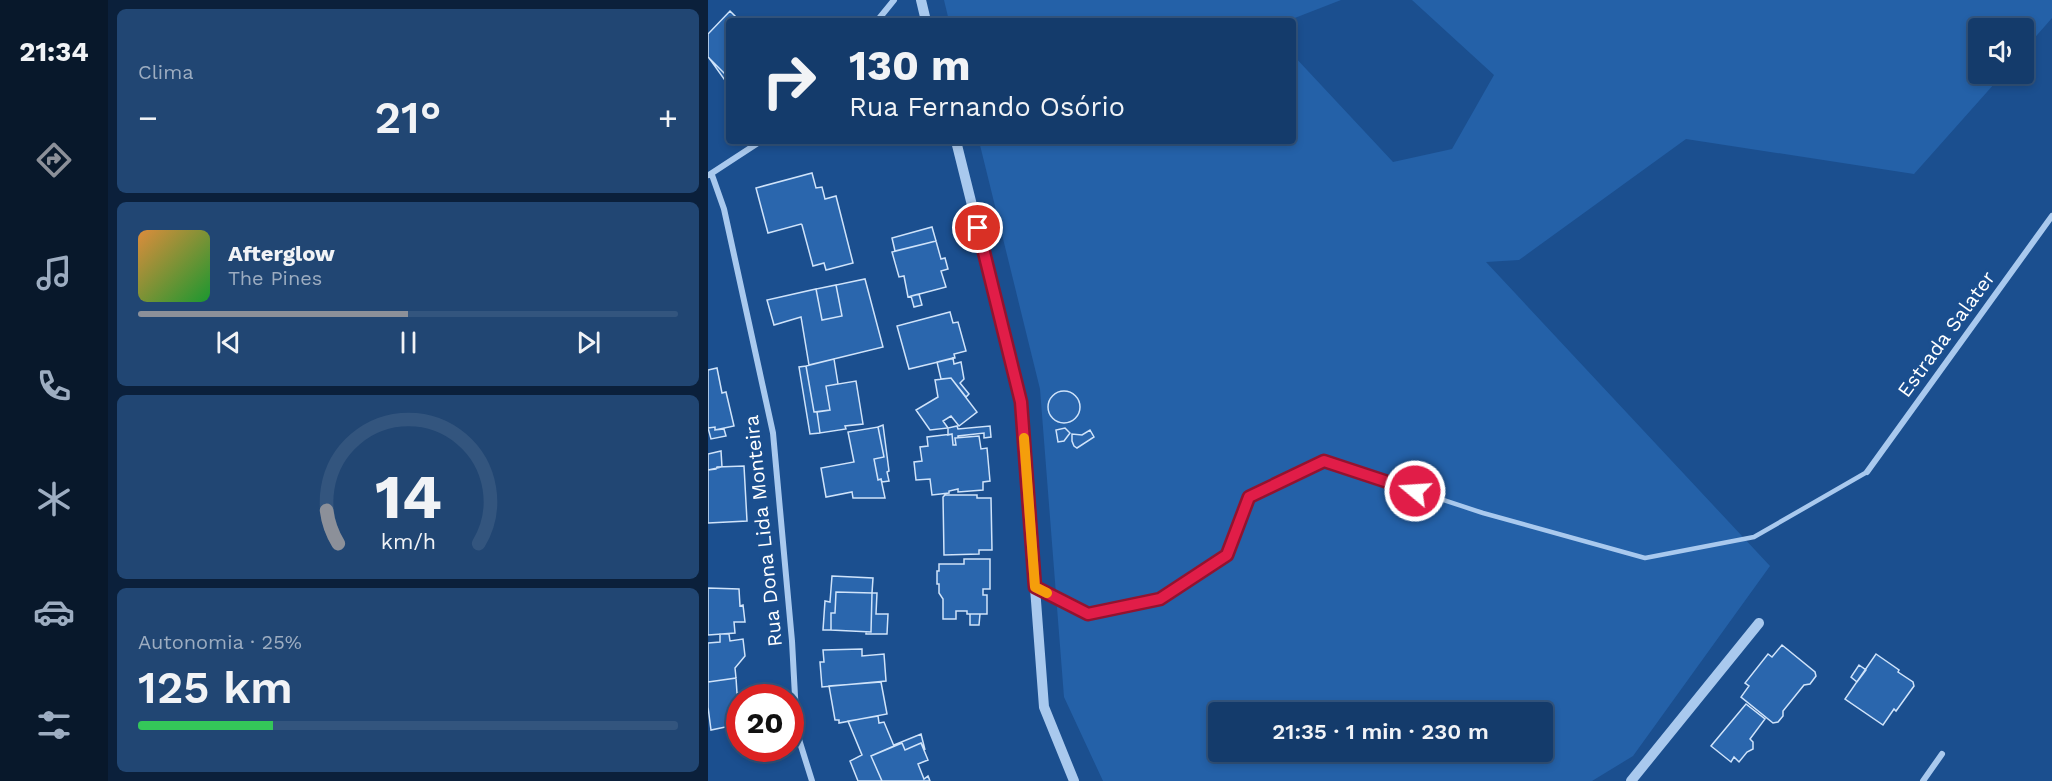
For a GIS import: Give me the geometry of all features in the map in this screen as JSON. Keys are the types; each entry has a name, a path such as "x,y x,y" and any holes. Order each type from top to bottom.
{"street":[{"path":"879,18 894,0"},
{"path":"921,0 925,18"},
{"path":"710,175 756,144"},
{"path":"957,144 1021,402 1044,707 1074,781"},
{"name":"Rua Dona Lida Monteira","path":"710,175 724,209 773,433 798,733 812,781"},
{"name":"Estrada Salater","path":"1868,472 2052,216"},
{"path":"1630,781 1759,623"},
{"path":"1923,781 1942,754"}],"lane":[{"path":"1035,587 1088,614 1160,599 1227,555 1249,497 1324,461 1483,513 1645,558 1754,537 1868,472"}],"shaded area":[{"path":"944,0 1341,0 1295,18 948,18"},
{"path":"1412,0 2052,0 2052,18 2034,39 2034,18 1968,18 1968,84 1994,84 1914,174 1686,139 1519,260 1486,262 1770,566 1633,756 1592,781 1103,781 1064,697 1040,389 980,144 1296,144 1296,58 1393,162 1452,149 1494,75"}],"building":[{"path":"730,11 737,18 726,18 726,75 708,57 708,34"},
{"path":"709,58 726,75 726,82"},
{"path":"812,173 816,188 822,187 825,199 836,196 853,263 826,270 824,263 813,266 801,224 768,233 756,188"},
{"path":"932,227 936,241 895,251 892,238"},
{"path":"936,241 941,259 945,258 948,269 941,271 946,287 908,297 904,276 899,277 892,252"},
{"path":"865,279 883,347 809,365 801,317 774,325 767,300 816,289 822,320 842,316 836,285"},
{"path":"836,285 842,316 822,320 816,289"},
{"path":"919,294 922,305 914,307 911,296"},
{"path":"950,312 953,323 958,322 966,351 954,354 955,358 909,369 897,326"},
{"path":"953,358 954,364 961,362 964,379 960,383 969,394 966,397 951,378 941,379 937,362"},
{"path":"834,359 838,384 826,386 830,410 814,412 806,366"},
{"path":"806,366 820,433 810,434 799,367"},
{"path":"717,368 722,393 726,392 734,426 715,430 715,427 708,428 708,370"},
{"path":"951,378 977,412 959,426 951,416 943,421 948,428 930,430 916,410 938,397 935,380"},
{"path":"856,381 863,424 820,433 817,412 830,410 826,386"},
{"path":"1064,391 1075,396 1080,407 1075,418 1064,423 1053,418 1048,407 1053,396"},
{"path":"883,425 889,481 882,482 881,479 878,480 874,459 884,457 878,427"},
{"path":"957,426 958,429 990,426 991,437 984,438 984,433 958,436 955,438 956,445 953,445 952,434 948,435 948,428"},
{"path":"715,427 715,430 724,429 726,436 711,439 708,428"},
{"path":"878,427 884,457 874,459 878,480 881,479 885,498 853,498 852,492 826,497 821,468 854,462 848,432"},
{"path":"1065,428 1070,433 1064,441 1058,442 1056,430"},
{"path":"1090,430 1094,437 1077,448 1074,446 1072,434 1082,435"},
{"path":"952,434 953,445 956,445 955,438 979,436 981,449 987,448 990,481 983,482 983,490 958,492 958,489 949,491 949,493 932,495 930,479 916,480 914,462 922,461 920,447 928,446 927,437"},
{"path":"721,451 722,467 708,470 708,454"},
{"path":"744,466 747,521 708,523 708,470 717,467"},
{"path":"945,495 977,495 977,498 991,498 992,550 979,550 979,554 944,555 943,497"},
{"path":"964,559 990,559 990,589 983,589 983,595 987,595 987,614 967,614 967,611 956,611 956,619 943,619 943,599 939,593 939,584 937,584 939,564 964,564"},
{"path":"832,576 873,578 872,593 836,592 835,613 831,613 831,630 823,630 825,601 830,602"},
{"path":"708,588 739,589 740,606 743,605 745,622 734,622 735,633 708,635"},
{"path":"836,592 872,593 871,632 831,630 831,613 835,613"},
{"path":"872,593 877,593 876,614 888,614 887,634 866,634 866,632 871,632"},
{"path":"970,614 980,614 979,625 970,625"},
{"path":"720,634 729,634 730,641 743,639 745,656 735,668 736,678 708,682 708,643 720,642"},
{"path":"1782,645 1815,672 1816,676 1810,684 1804,685 1783,711 1783,716 1778,722 1773,723 1741,697 1749,686 1745,683 1768,654 1772,657"},
{"path":"862,649 862,656 884,654 886,681 822,687 820,662 824,662 823,650"},
{"path":"1876,654 1899,670 1898,672 1913,682 1914,686 1883,725 1845,699"},
{"path":"1859,665 1866,670 1857,682 1851,677"},
{"path":"736,678 736,684 726,684 726,727 711,730 708,682"},
{"path":"881,682 887,714 839,723 839,720 835,720 829,686"},
{"path":"1746,704 1765,719 1750,739 1753,742 1753,749 1747,752 1739,762 1734,757 1731,762 1711,746"},
{"path":"878,716 879,723 884,722 894,746 871,756 882,781 858,781 850,761 862,755 848,721"},
{"path":"921,734 925,750 921,743 905,750 902,743 894,745"},
{"path":"902,743 905,750 921,743 928,760 918,764 924,779 928,776 930,781 882,781 871,756"}],"slow traffic":[{"path":"1024,438 1035,587 1047,593"}],"route":[{"path":"978,228 1021,402 1035,587 1088,614 1160,599 1227,555 1249,497 1324,461 1415,491"}]}
